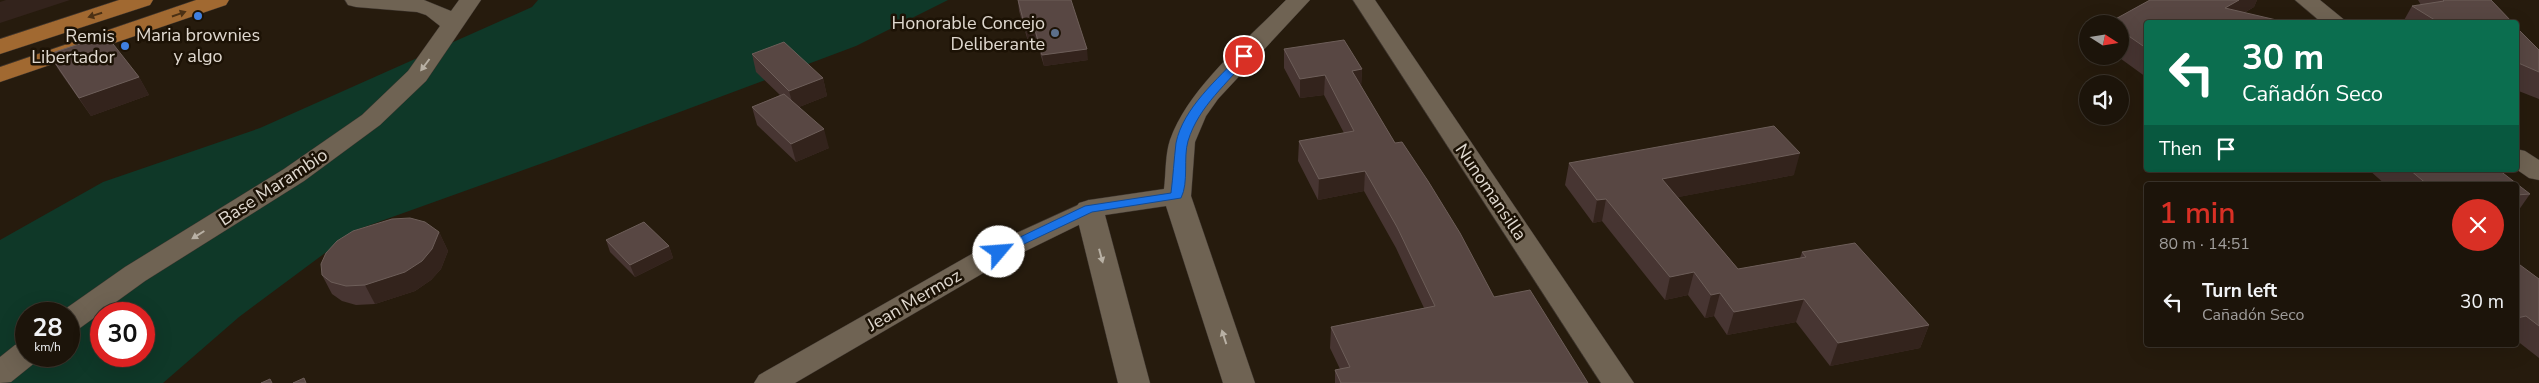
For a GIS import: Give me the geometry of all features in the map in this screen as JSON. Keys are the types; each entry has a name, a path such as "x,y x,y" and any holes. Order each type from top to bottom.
{"main road":[{"path":"0,47 142,0"},
{"path":"0,75 218,0"}],"street":[{"path":"356,0 423,6 447,16 452,24"},
{"name":"Base Marambio","path":"80,312 135,274 294,175 352,135 396,98 417,76 470,0"},
{"path":"1239,383 1177,196 1182,142 1193,116 1209,94 1299,0"},
{"name":"Nunomansilla","path":"1364,0 1618,383"},
{"path":"2306,0 2332,20"},
{"path":"2519,159 2539,172"},
{"name":"Jean Mermoz","path":"770,383 986,258 1089,209 1177,196"},
{"path":"1089,209 1134,383"},
{"path":"0,374 15,362"}],"green space":[{"path":"538,0 948,0 856,46 554,159 356,230 239,317 163,383 0,383 0,240 103,182 260,128 532,7"}],"building":[{"name":"Honorable Concejo Deliberante","path":"1018,0 1071,0 1087,49 1042,55 1035,30 1026,31"},
{"path":"2150,0 2239,0 2225,8 2276,20 2144,20 2144,47 2129,36 2129,15 2123,15"},
{"path":"2491,0 2510,20 2435,20 2412,6 2444,1"},
{"path":"2519,30 2539,50 2539,72 2519,63"},
{"path":"106,35 139,77 79,98 49,54"},
{"path":"1344,40 1362,69 1352,71 1395,143 1402,142 1428,181 1460,233 1494,297 1530,290 1588,383 1341,383 1335,370 1350,367 1331,327 1435,306 1397,227 1365,171 1319,179 1299,141 1354,131 1325,75 1300,79 1284,49"},
{"path":"784,42 823,78 789,91 752,54"},
{"path":"784,94 824,129 791,144 752,107"},
{"path":"1774,126 1800,153 1662,179 1738,269 1806,257 1802,252 1855,243 1929,325 1838,343 1804,299 1734,312 1720,293 1711,295 1694,272 1670,277 1606,199 1597,200 1569,163"},
{"path":"2412,172 2502,172 2514,182 2424,182"},
{"path":"2519,185 2530,194 2519,195"},
{"path":"410,218 425,222 439,232 432,249 422,261 405,272 365,285 346,286 331,282 322,275 321,264 326,253 337,241 353,231 392,219"},
{"path":"644,222 669,246 630,265 606,240"},
{"path":"2519,264 2539,279 2539,326 2526,316 2519,318"},
{"path":"304,378 306,383 293,383"},
{"path":"270,379 272,383 261,383"}],"place":[{"name":"Maria brownies y algo","path":"198,16"},
{"name":"Honorable Concejo Deliberante","path":"1055,33"},
{"name":"Remis Libertador","path":"125,46"}],"route":[{"path":"999,252 1037,232 1089,209 1177,196 1182,142 1193,116 1209,94 1244,56"}]}
